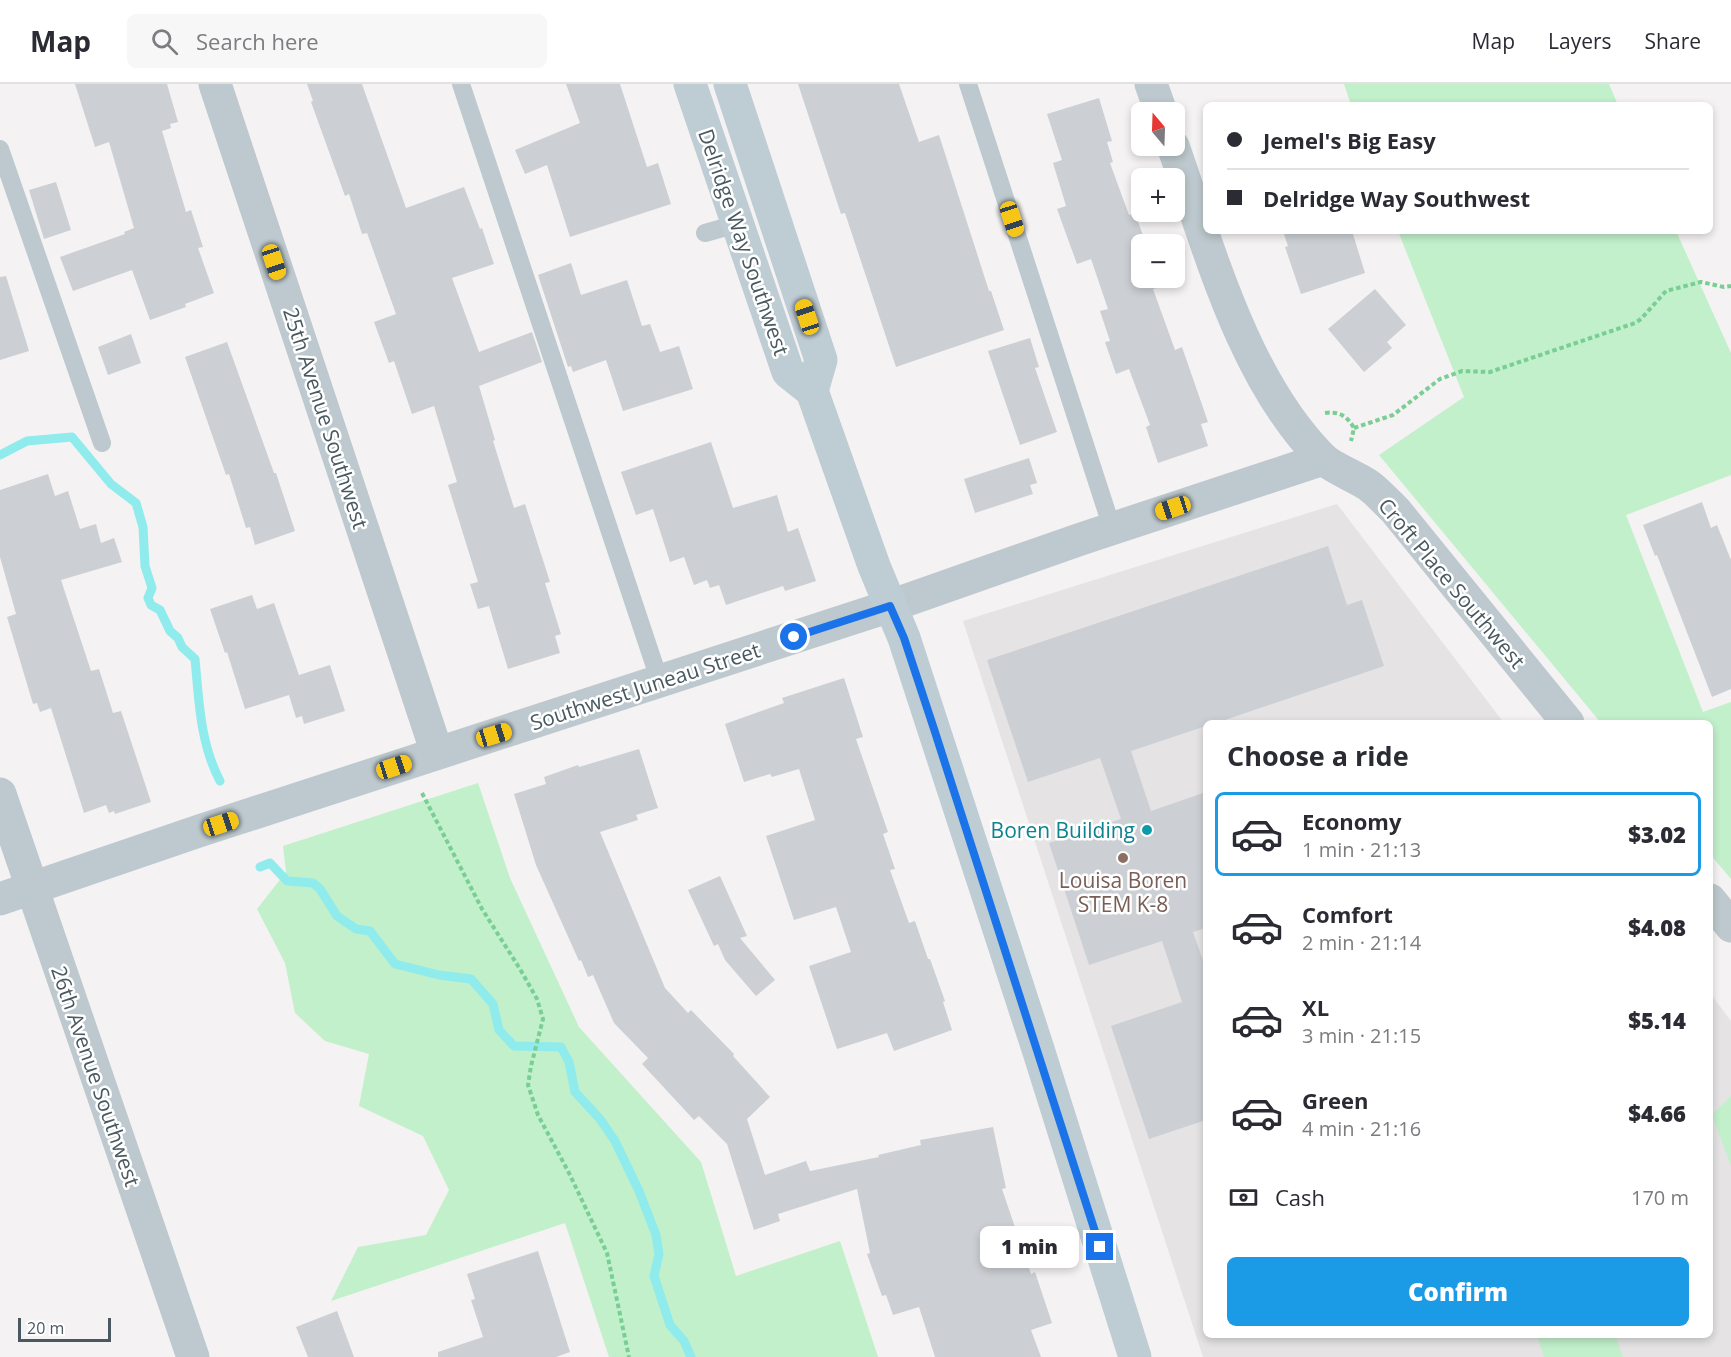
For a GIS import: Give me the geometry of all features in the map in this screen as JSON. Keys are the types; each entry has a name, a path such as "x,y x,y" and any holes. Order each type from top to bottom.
{"main road":[{"name":"Delridge Way Southwest","path":"690,84 788,372 812,391 821,360 730,84"},
{"path":"812,391 890,606 904,638 939,742 1135,1357"}],"street":[{"name":"25th Avenue Southwest","path":"215,84 437,753"},
{"path":"1151,84 1157,102"},
{"path":"1177,156 1203,231"},
{"path":"1204,234 1228,301 1266,383 1286,414 1334,454"},
{"name":"Southwest Juneau Street","path":"0,899 199,831 890,606 1112,528 1334,454"},
{"name":"Croft Place Southwest","path":"1334,454 1395,510 1566,720"},
{"name":"26th Avenue Southwest","path":"0,794 193,1357"},
{"path":"1713,904 1731,926"}],"lane":[{"path":"460,84 660,682"},
{"path":"968,84 1112,528"},
{"path":"0,149 102,443"},
{"path":"705,233 737,224"}],"path":[{"path":"1354,428 1393,415 1440,379 1462,371 1490,372 1635,323 1666,291 1701,282 1724,287 1731,286"},
{"path":"1321,414 1332,412 1342,414 1350,420 1354,428 1354,435 1334,454"},
{"path":"422,793 482,909 537,999 543,1019 528,1085 538,1115 607,1253 629,1357"}],"shaded area":[{"name":"Louisa Boren STEM K-8","path":"1337,504 1502,720 1203,720 1203,1338 1713,1338 1713,997 1731,1021 1731,1357 1203,1357 963,621"}],"green space":[{"path":"1344,84 1609,84 1617,102 1350,102"},
{"path":"1399,234 1677,234 1731,353 1731,475 1626,515 1703,712 1731,702 1731,879 1713,858 1713,720 1599,720 1379,455 1464,397"},
{"path":"478,783 510,878 579,1027 701,1162 736,1276 840,1241 878,1357 609,1357 565,1223 331,1301 358,1247 426,1235 449,1190 423,1136 359,1106 369,1054 325,1041 295,1013 285,963 257,909 286,872 283,846"},
{"path":"1731,1096 1731,1166 1713,1118 1713,1114"},
{"path":"1538,1338 1616,1338 1623,1357 1544,1357"}],"building":[{"path":"75,84 167,84 178,122 170,124 171,128 162,131 186,212 191,210 203,247 198,248 214,293 185,304 186,307 150,320 132,270 73,291 60,257 125,234 124,232 134,228 109,142 95,147"},
{"path":"307,84 362,84 406,208 464,187 480,229 482,228 494,264 452,278 479,352 532,332 542,362 479,386 514,508 525,504 550,582 545,583 561,634 555,636 560,653 508,669 489,606 478,609 470,584 478,582 448,485 457,482 434,406 412,414 394,361 389,363 374,322 396,314 367,233 362,234 349,194 345,196 311,102 313,101"},
{"path":"566,84 620,84 647,167 658,163 671,204 570,237 547,165 525,174 515,150 580,123"},
{"path":"798,84 899,84 919,142 939,135 989,291 991,291 1004,330 896,367 845,213 841,214"},
{"path":"1099,98 1112,141 1107,142 1113,162 1110,163 1129,215 1131,214 1131,222 1138,222 1142,234 1131,234 1131,288 1157,288 1153,289 1175,350 1182,347 1208,422 1201,424 1208,446 1158,463 1146,427 1150,425 1129,369 1116,374 1105,342 1110,341 1100,311 1108,309 1091,259 1077,264 1057,209 1066,206 1053,163 1062,160 1047,114"},
{"path":"56,182 71,230 44,239 29,190"},
{"path":"1284,234 1353,234 1365,273 1301,294 1285,247 1288,246"},
{"path":"571,263 581,295 627,280 642,326 650,324 660,352 679,346 693,389 623,411 606,360 573,372 571,366 568,367 538,275"},
{"path":"6,276 29,351 0,360 0,277"},
{"path":"1375,289 1406,325 1387,342 1392,348 1364,372 1328,329"},
{"path":"131,334 141,363 108,375 98,347"},
{"path":"1030,338 1039,367 1035,368 1057,432 1020,445 988,351"},
{"path":"227,342 295,531 255,545 250,527 246,528 229,474 226,475 185,357"},
{"path":"711,442 733,508 777,495 788,532 798,528 816,581 785,591 783,586 726,605 719,585 710,588 707,580 694,585 684,557 670,562 653,509 636,515 621,472"},
{"path":"1029,458 1037,483 1030,485 1033,494 975,513 964,479"},
{"path":"48,474 55,496 68,491 80,529 96,524 101,543 114,538 122,562 61,580 91,671 99,669 113,713 121,711 151,802 115,814 114,811 109,813 106,805 84,813 51,708 40,712 37,703 33,704 7,617 16,614 0,557 0,490"},
{"path":"1702,502 1711,528 1717,525 1731,560 1731,689 1712,697 1657,555 1655,556 1643,525"},
{"name":"Boren Building","path":"1328,546 1347,605 1362,600 1384,666 1225,720 1203,720 1203,727 1131,751 1151,811 1203,793 1203,929 1193,932 1203,960 1203,1121 1149,1139 1111,1026 1182,1002 1162,941 1089,965 1049,843 1121,819 1100,758 1028,782 987,660"},
{"path":"252,595 257,609 274,603 299,675 330,665 345,711 304,724 302,716 296,718 289,695 245,709 227,652 225,653 210,609"},
{"path":"844,678 863,737 856,739 888,832 883,834 895,869 890,870 909,923 915,921 928,959 930,959 945,1001 943,1002 952,1030 894,1051 887,1033 837,1049 809,966 851,952 836,907 794,920 766,836 815,820 799,769 772,777 770,774 744,782 725,724 784,703 782,698"},
{"path":"639,749 658,808 636,815 638,820 600,832 665,988 688,1013 691,1010 734,1054 733,1056 770,1097 747,1119 765,1175 806,1161 810,1171 879,1157 878,1155 921,1145 920,1140 993,1127 1006,1188 1002,1189 1031,1274 1035,1272 1052,1323 1031,1330 1041,1357 935,1357 919,1307 893,1315 886,1295 882,1296 867,1254 870,1253 857,1189 778,1214 780,1221 754,1230 727,1144 699,1116 694,1120 642,1064 648,1058 614,1023 593,975 588,977 581,960 579,961 536,865 514,794 546,784 544,777 578,765 579,767"},
{"path":"720,876 747,936 740,938 775,980 756,996 725,960 718,944 714,946 688,890"},
{"path":"538,1251 570,1352 556,1357 438,1357 438,1352 483,1337 471,1300 475,1299 467,1274"},
{"path":"337,1311 354,1357 308,1357 296,1327"}],"waterway":[{"path":"0,455 27,441 72,437 111,484 136,503 143,527 145,566 152,588 148,598 151,605 160,610 170,631 178,638 182,647 195,659 204,737 220,781"},
{"path":"260,867 270,863 287,881 313,883 320,889 337,916 356,929 370,931 395,964 439,975 471,979 493,1004 499,1030 514,1046 561,1047 569,1062 575,1092 600,1119 615,1141 639,1191 656,1235 659,1254 654,1276 670,1325 684,1341 691,1357"}],"place":[{"name":"Boren Building","path":"1147,830"},
{"name":"Louisa Boren STEM K-8","path":"1123,858"}],"route":[{"path":"794,637 890,606 904,638 935,732 1100,1247"}]}
